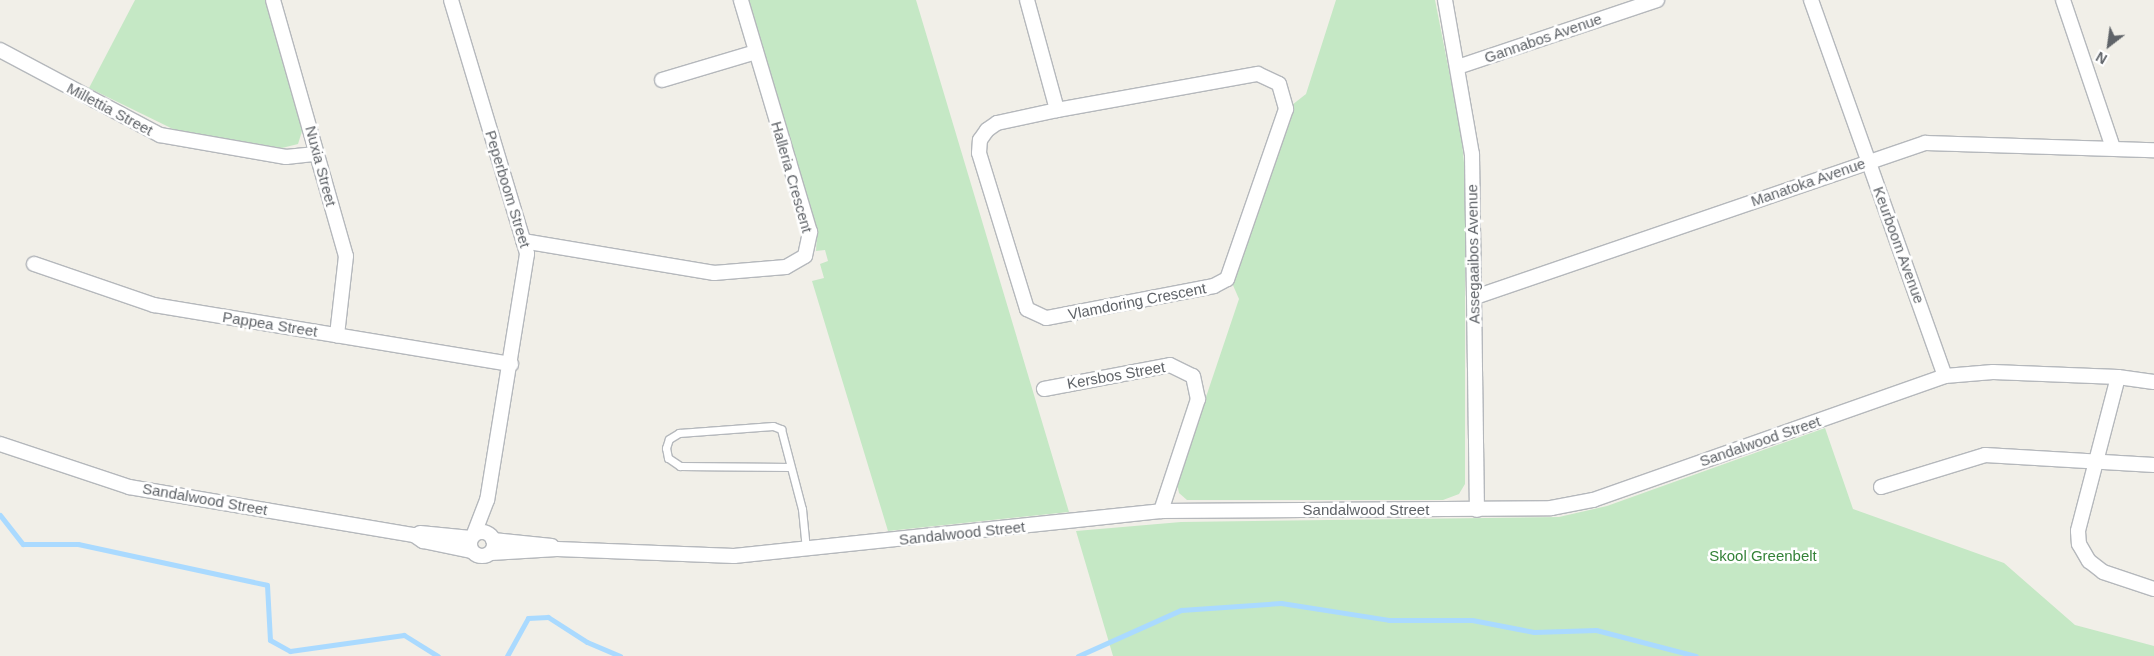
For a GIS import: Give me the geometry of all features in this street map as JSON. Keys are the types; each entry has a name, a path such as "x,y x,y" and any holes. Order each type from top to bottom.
{"street":[{"name":"Nuxia Street","path":"274,0 346,262 337,335"},
{"name":"Peperboom Street","path":"451,0 524,241 528,268 487,500 472,541"},
{"name":"Halleria Crescent","path":"524,241 714,273 786,267 799,261 808,248 810,232 741,0"},
{"path":"1027,0 1057,110"},
{"name":"Assegaaibos Avenue","path":"1445,0 1472,154 1477,510"},
{"name":"Gannabos Avenue","path":"1458,67 1657,0"},
{"name":"Keurboom Avenue","path":"1811,0 1945,376"},
{"path":"2063,0 2113,148"},
{"name":"Millettia Street","path":"0,50 160,135 286,157 316,154"},
{"path":"662,80 756,52"},
{"name":"Vlamdoring Crescent","path":"1258,74 1279,84 1286,109 1227,279 1214,286 1046,318 1027,309 979,146 983,134 997,123 1057,110 1258,74"},
{"name":"Manatoka Avenue","path":"1475,298 1868,160 1941,141 2154,150"},
{"name":"Pappea Street","path":"34,264 154,305 510,364"},
{"name":"Kersbos Street","path":"1044,389 1170,365 1193,376 1198,399 1161,511"},
{"name":"Sandalwood Street","path":"492,543 557,549 734,556 1161,511 1551,508 1586,502 1945,376 1993,372 2118,377 2154,382"},
{"path":"2118,377 2078,544 2090,562 2103,572 2154,588"},
{"name":"Sandalwood Street","path":"0,444 129,486 414,535 423,541 472,541"},
{"path":"1881,487 1984,455 2096,464 2154,465"},
{"name":"Peperboom Street","path":"487,500 492,543"},
{"path":"483,532 492,543 480,557 472,541 483,532"}],"lane":[{"path":"790,467 680,466 668,458 666,448 669,439 679,433 773,426 784,436 790,467 802,509 806,549"}],"green space":[{"path":"135,0 266,0 303,128 298,144 282,148 175,130 89,88"},
{"path":"749,0 916,0 1069,512 888,531 812,281 824,278 820,264 828,261 825,250 816,251 817,233"},
{"path":"1336,0 1435,0 1461,132 1465,173 1465,484 1459,494 1443,500 1187,500 1179,493 1177,483 1239,299 1232,283 1292,105 1306,94"},
{"name":"Skool Greenbelt","path":"1825,428 1853,509 2004,563 2075,625 2154,646 2154,656 1113,656 1076,531 1181,522 1559,517 1607,506"}],"waterway":[{"path":"0,515 23,544 78,544 267,585 270,640 290,651 404,635 438,656"},
{"path":"1078,656 1181,610 1281,603 1389,620 1472,620 1534,632 1596,630 1696,656"},
{"path":"507,656 528,618 548,617 587,642 620,656"}]}
